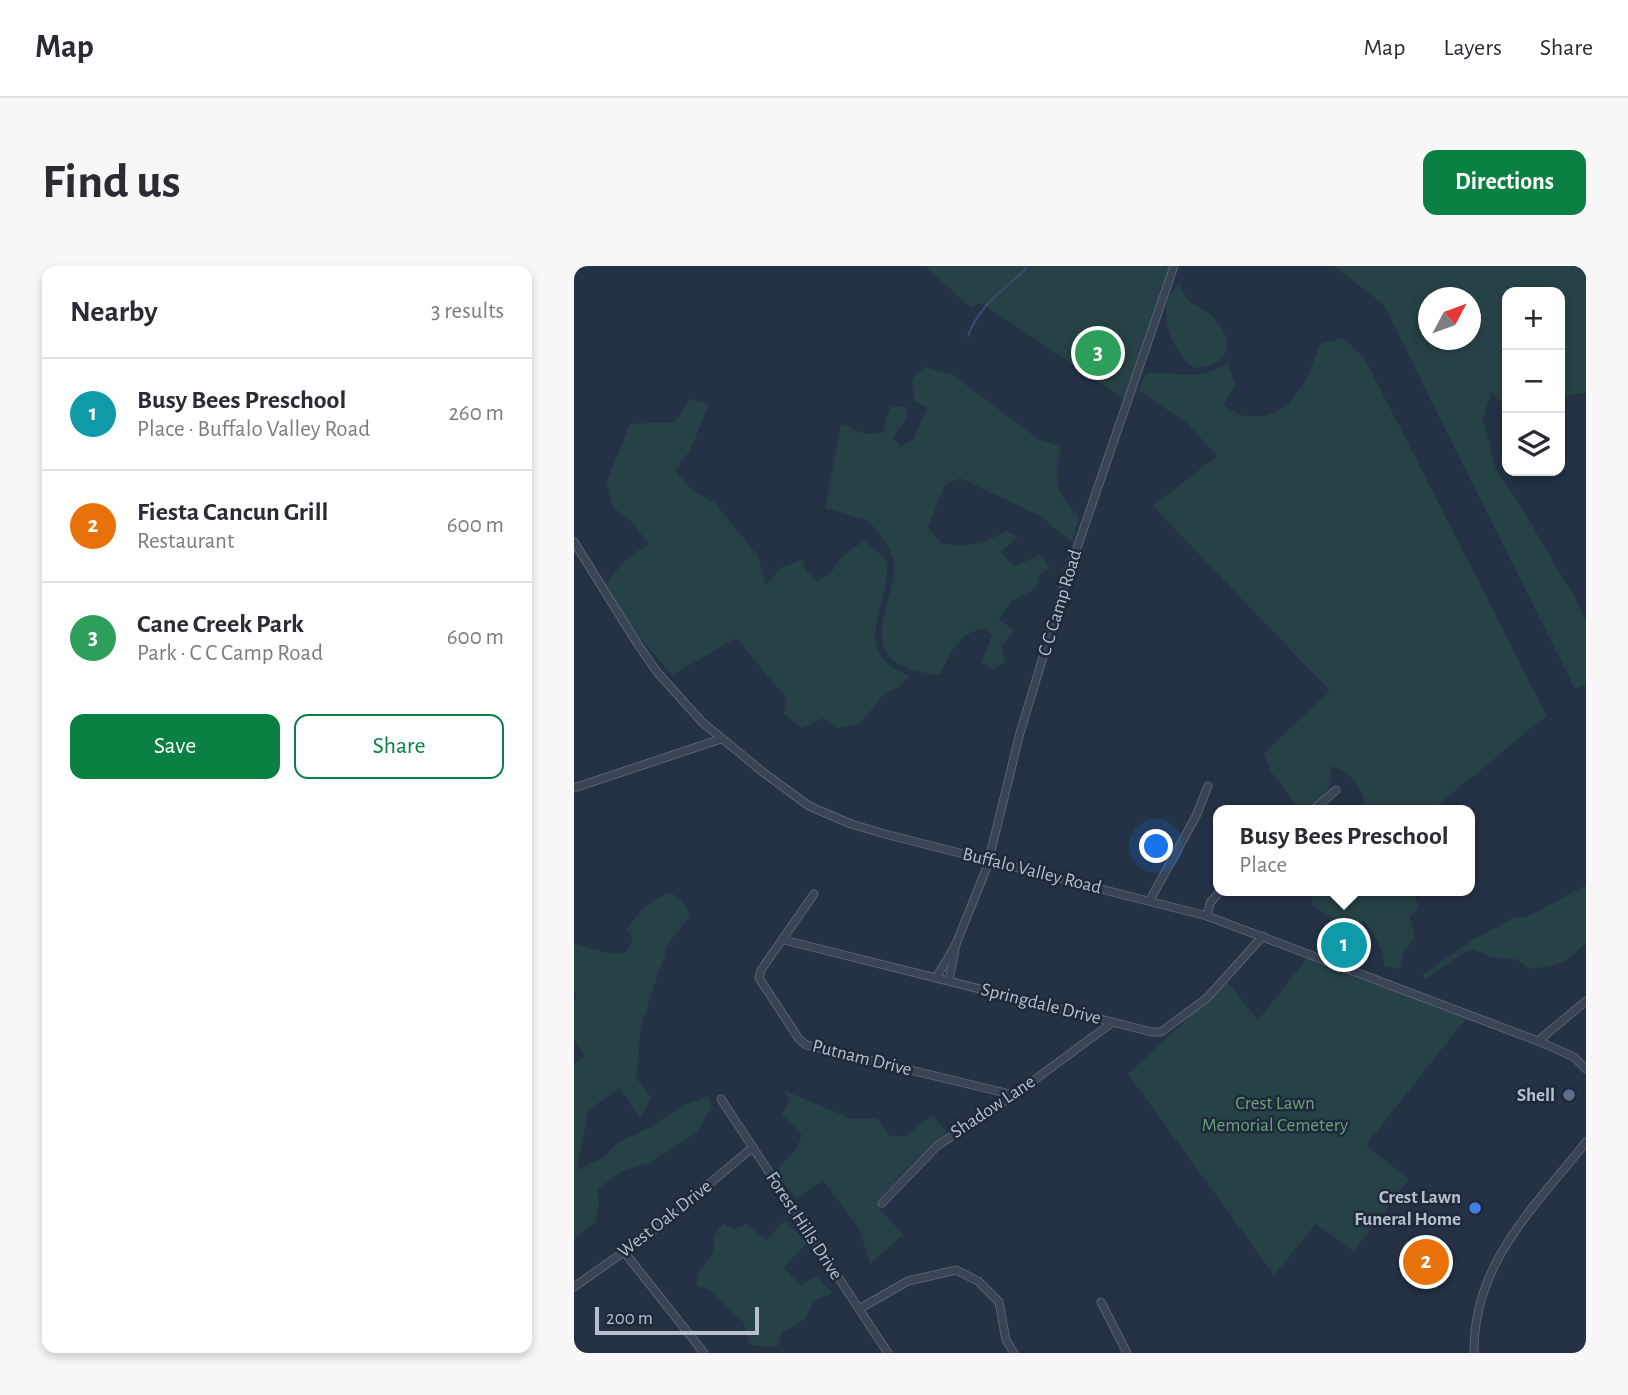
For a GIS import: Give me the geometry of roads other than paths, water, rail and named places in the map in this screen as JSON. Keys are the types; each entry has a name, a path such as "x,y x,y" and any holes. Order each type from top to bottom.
{"street":[{"name":"C C Camp Road","path":"956,944 984,879 1020,733 1069,570 1174,266"},
{"name":"Buffalo Valley Road","path":"574,542 657,672 688,707 721,738 785,789 826,815 885,834 1207,916 1538,1041 1574,1057 1586,1069"},
{"path":"574,788 721,738"},
{"path":"1150,900 1196,816 1208,786"},
{"path":"1319,805 1336,790"},
{"name":"Putnam Drive","path":"814,894 761,971 759,978 799,1039 806,1045 1014,1095"},
{"path":"1207,916 1210,903 1216,896"},
{"name":"Springdale Drive","path":"784,940 1152,1032 1161,1032 1220,986 1263,936"},
{"path":"936,978 956,944"},
{"path":"949,981 956,944"},
{"path":"1538,1041 1586,1002"},
{"name":"Shadow Lane","path":"882,1202 937,1146 1014,1095 1113,1022"},
{"name":"Forest Hills Drive","path":"721,1099 888,1353"},
{"path":"1474,1353 1475,1324 1481,1295 1497,1258 1511,1236 1586,1142"},
{"name":"West Oak Drive","path":"574,1287 625,1253 753,1147"},
{"path":"625,1253 704,1353"},
{"path":"859,1309 908,1281 956,1270 978,1281 999,1303 1006,1340 1014,1353"},
{"path":"1101,1302 1127,1353"}],"waterway":[{"path":"968,336 984,308 1027,266"}],"place":[{"name":"Cane Creek Park","path":"1098,353"},
{"name":"Busy Bees Preschool","path":"1344,945"},
{"name":"Shell","path":"1569,1095"},
{"name":"Crest Lawn Funeral Home","path":"1475,1208"},
{"name":"Fiesta Cancun Grill","path":"1426,1262"}],"park label":[{"name":"Crest Lawn Memorial Cemetery","path":"1275,1114"}]}
